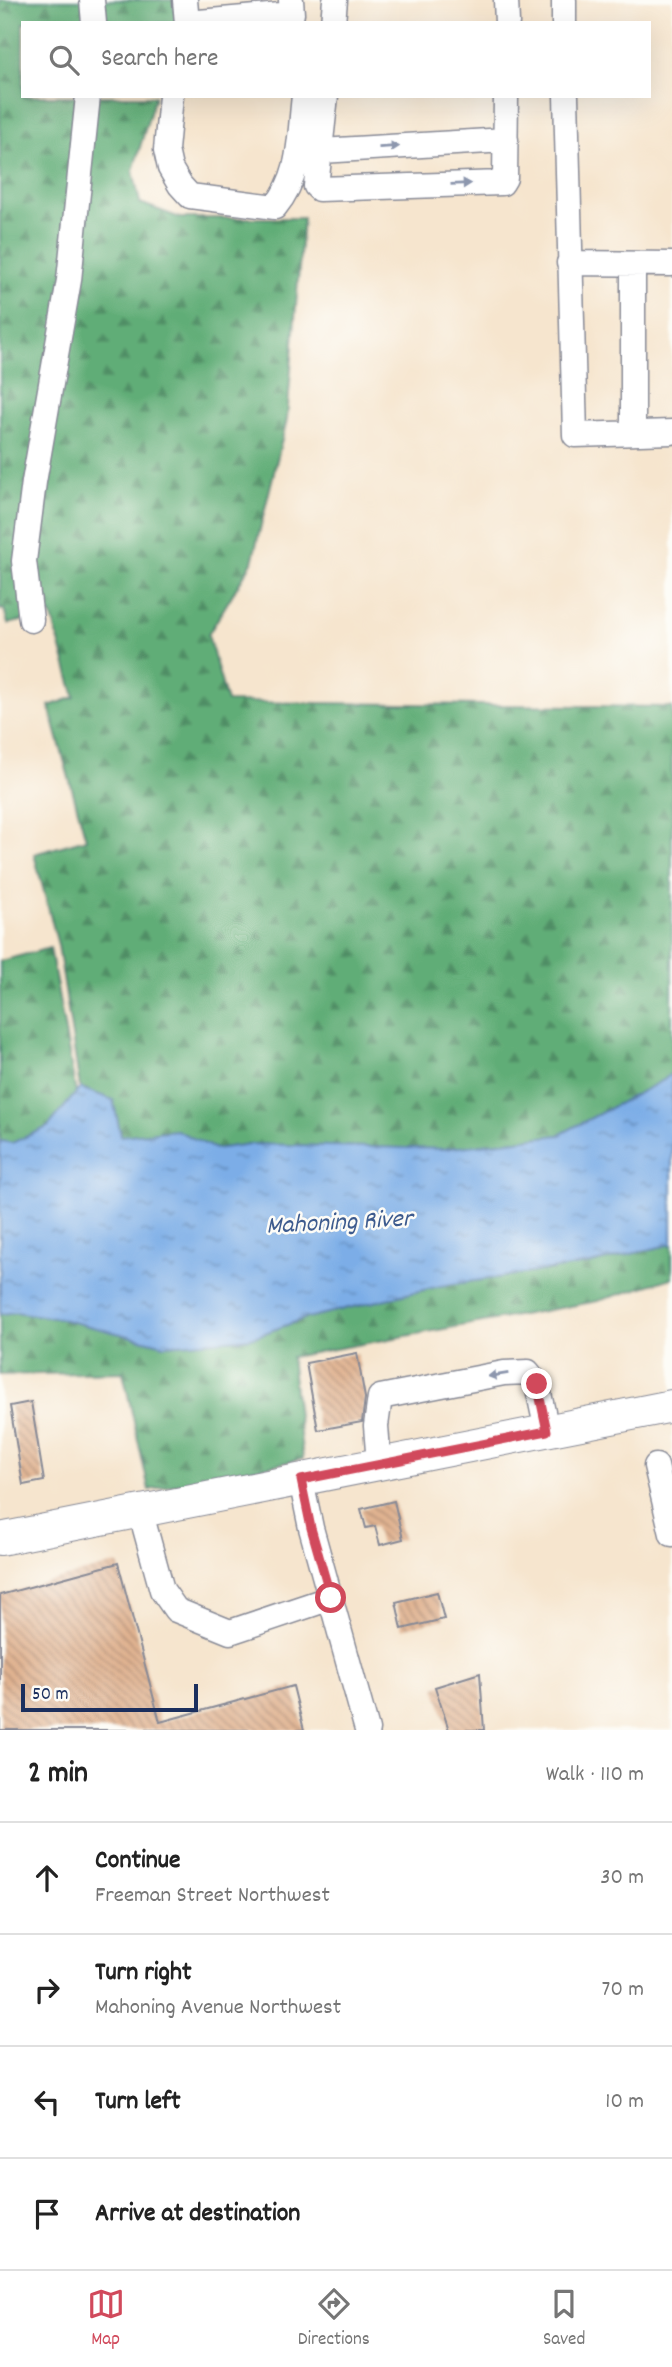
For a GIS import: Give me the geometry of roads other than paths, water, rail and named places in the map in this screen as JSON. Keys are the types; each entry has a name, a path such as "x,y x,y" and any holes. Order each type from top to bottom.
{"main road":[{"path":"0,1539 672,1406"}],"street":[{"path":"92,0 94,21"},
{"path":"185,0 187,21"},
{"path":"333,21 335,0"},
{"path":"506,0 507,21"},
{"path":"564,0 564,21"},
{"path":"206,21 294,12"},
{"path":"30,620 24,561 34,482 69,280 88,98"},
{"path":"171,98 166,150 170,168 190,196 275,208 295,176 304,98"},
{"path":"326,98 316,186 320,190 502,183 505,178 506,98"},
{"path":"566,98 575,435 672,432"},
{"path":"321,151 506,140"},
{"path":"569,263 672,264"},
{"path":"633,264 633,433"},
{"path":"379,1464 376,1426 380,1397 504,1373 528,1372 537,1384 547,1431"},
{"path":"656,1466 672,1534"},
{"path":"301,1480 311,1528 367,1730"},
{"path":"140,1510 162,1590 176,1610 230,1632 331,1598"}],"water":[{"name":"Mahoning River","path":"672,1073 672,1244 590,1264 440,1286 303,1319 251,1338 165,1345 61,1319 16,1312 0,1314 0,1141 12,1143 48,1127 80,1088 113,1100 121,1136 176,1130 215,1149 250,1144 443,1149 559,1135 664,1080"}]}
